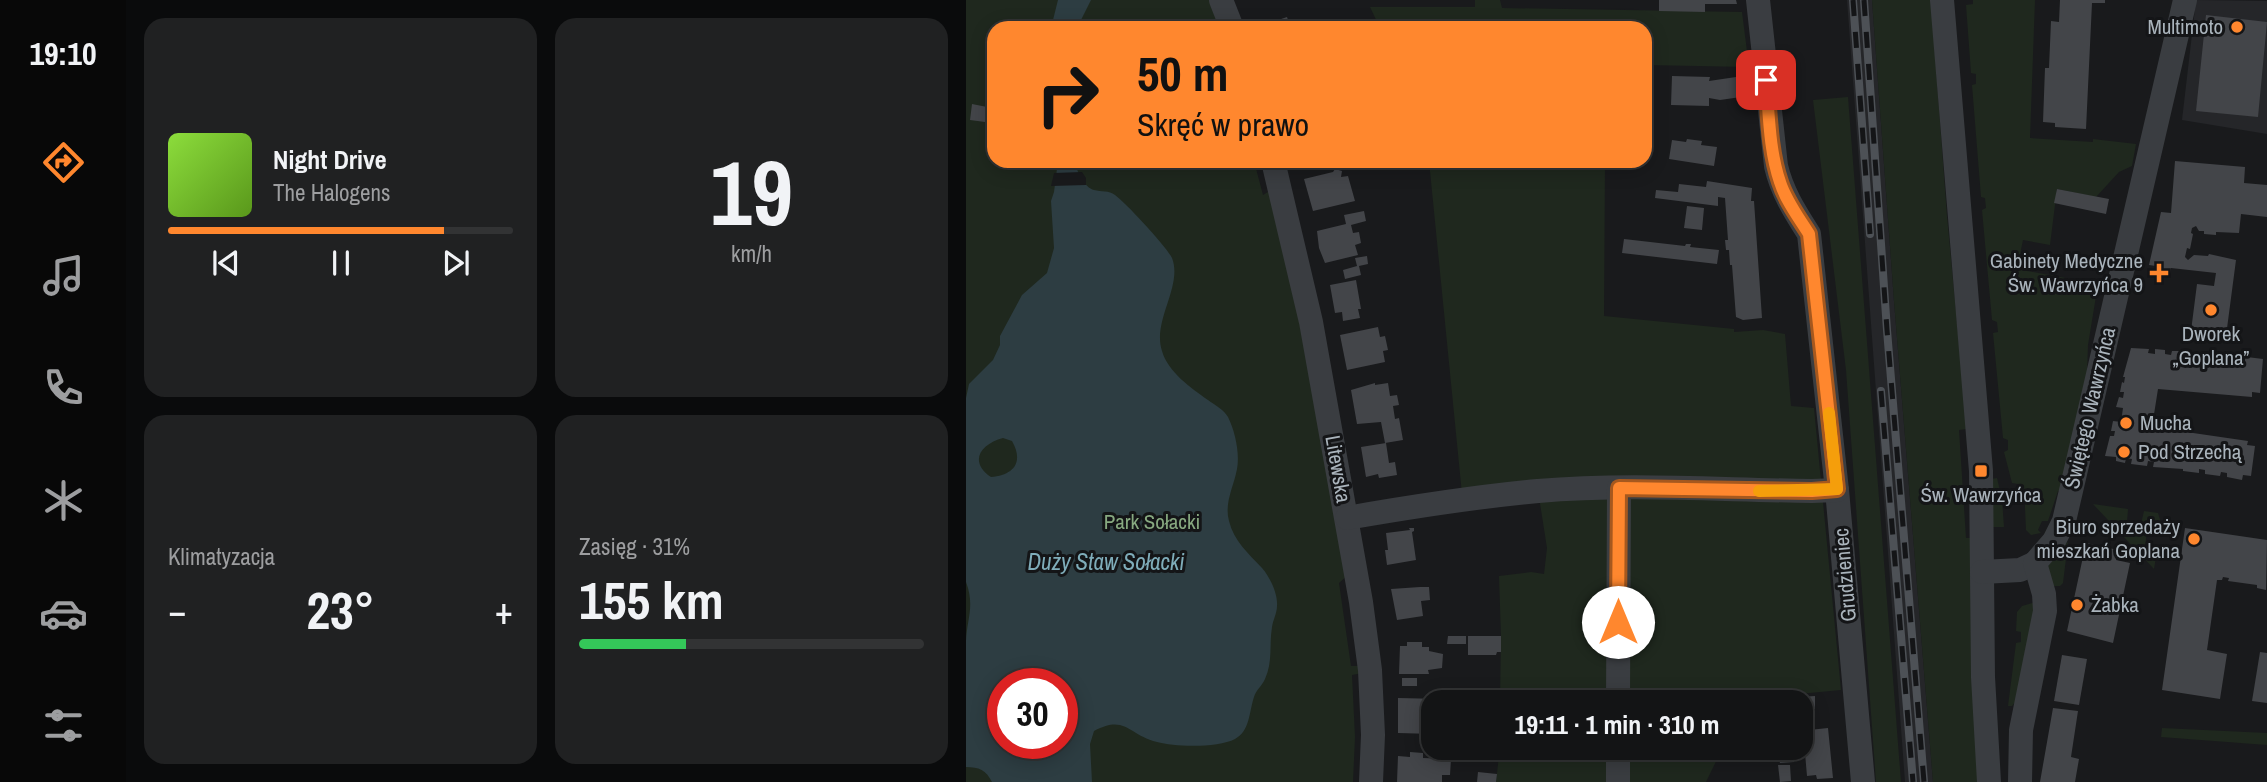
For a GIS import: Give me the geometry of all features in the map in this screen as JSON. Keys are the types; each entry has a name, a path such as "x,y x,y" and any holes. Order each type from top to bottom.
{"street":[{"path":"1221,0 1229,21"},
{"name":"Grudzieniec","path":"1758,0 1776,166 1789,202 1809,234 1837,489 1863,782"},
{"path":"1942,0 1981,471 1983,677 1989,782"},
{"name":"Świętego Wawrzyńca","path":"2035,563 2054,541 2064,521 2185,0"},
{"name":"Litewska","path":"1275,168 1311,322 1347,518 1370,670 1373,735 1371,782"},
{"path":"1618,690 1619,488"},
{"path":"1347,518 1538,491 1619,488 1812,491 1837,489"},
{"path":"1982,572 2020,570 2035,563 2044,594 2045,611 2021,730 2020,782"},
{"path":"1618,760 1618,782"}],"shaded area":[{"path":"1847,0 1872,0 1933,782 1905,782"},
{"path":"2196,0 2267,1 2267,134 2182,120"}],"green space":[{"name":"Park Sołacki","path":"966,0 1213,0 1222,21 987,21 987,168 1256,168 1263,195 1273,189 1349,574 1339,583 1351,666 1362,666 1363,673 1352,675 1355,737 1353,782 966,782"},
{"path":"1475,0 1500,0 1502,8 1742,12 1749,67 1652,65 1652,21 1377,21 1370,7 1475,7"},
{"path":"1872,0 1931,0 1947,216 1967,429 1959,430 1966,538 1972,538 1978,782 1933,782"},
{"path":"1973,0 2035,0 2030,138 2093,142 2093,139 2136,144 2132,166 2119,172 2096,197 2057,189 2050,245 2023,240 2017,269 2098,284 2088,345 2087,374 2063,492 2058,491 2048,521 2042,521 2038,530 2041,533 2031,535 2026,530 2024,485 2012,483 2004,452 2008,450 2008,440 2003,438 1993,333 1998,332 1997,322 1992,320 1982,210 1986,208 1985,198 1981,197 1972,85 1976,84 1976,74 1971,73 1966,5 1973,4"},
{"path":"1848,97 1901,782 1876,782 1846,370 1813,100"},
{"path":"1430,168 1605,168 1604,316 1734,329 1734,332 1763,330 1785,334 1791,406 1814,408 1841,690 1813,693 1813,690 1500,690 1499,576 1531,572 1544,574 1547,548 1539,497 1462,494"},
{"path":"1997,478 2004,527 1993,527 1992,479"},
{"path":"2093,504 2128,509 2127,522 2141,524 2144,511 2158,513 2161,523 2148,522 2145,548 2157,551 2154,569"},
{"path":"2068,542 2063,583 2060,586 2052,586 2048,566"},
{"path":"2036,602 2019,698 2012,706 2008,706 2016,643 2021,642 2021,632 2016,631 2017,612 2022,606"},
{"path":"2162,728 2267,733 2267,745 2161,737"},
{"path":"1499,760 1717,760 1706,782 1496,782"}],"water":[{"path":"1058,0 1091,0 1080,21 1053,21"},
{"name":"Duży Staw Sołacki","path":"1057,168 1077,168 1087,186 1094,190 1110,192 1120,199 1169,252 1174,280 1161,328 1162,351 1175,373 1222,410 1231,423 1238,463 1229,501 1229,521 1238,541 1271,581 1277,609 1272,627 1267,673 1255,695 1246,726 1240,736 1228,742 1208,745 1174,745 1147,739 1120,725 1105,726 1094,731 1090,744 1092,782 992,782 982,770 966,767 966,641 970,605 966,582 966,398 969,384 993,360 1000,345 1000,336 1022,295 1047,273 1054,248 1051,201","holes":["1003,438 1012,441 1017,461 1006,473 991,477 980,465 983,449 995,441"]}],"pier":[{"path":"1082,172 1086,185 1051,186 1054,173"}],"building":[{"path":"1659,0 1736,0 1737,4 1705,4 1705,12 1659,11"},
{"path":"2060,0 2105,0 2105,3 2092,3 2086,129 2055,127 2055,123 2043,122 2045,68 2049,68 2051,21 2059,22"},
{"path":"2206,15 2267,22 2258,117 2196,111"},
{"path":"1672,76 1710,77 1709,81 1736,77 1737,84 1747,83 1748,96 1720,100 1709,98 1709,106 1671,105"},
{"path":"972,104 987,107 985,122 970,120"},
{"path":"1687,139 1702,141 1701,145 1717,147 1714,166 1669,159 1672,140 1686,142"},
{"path":"2175,161 2245,167 2244,183 2267,185 2267,217 2241,214 2239,233 2204,234 2204,231 2199,231 2196,226 2192,228 2190,249 2187,248 2185,257 2188,260 2194,255 2209,254 2236,260 2226,336 2191,331 2197,284 2214,286 2216,273 2171,268 2170,274 2155,273 2156,266 2149,265 2161,212 2171,213"},
{"path":"1335,169 1342,171 1341,177 1348,176 1355,201 1313,211 1304,179 1333,172"},
{"path":"1707,181 1752,188 1762,318 1743,320 1736,317 1732,265 1725,240 1728,240 1725,198 1718,197 1718,206 1655,198 1656,190 1678,192 1679,184 1706,187"},
{"path":"2057,189 2109,199 2106,214 2054,203"},
{"path":"1687,206 1704,208 1702,230 1684,228"},
{"path":"1364,211 1366,221 1351,225 1353,233 1359,232 1361,243 1355,245 1358,255 1325,263 1319,248 1317,231 1346,224 1344,215"},
{"path":"1624,239 1685,246 1691,244 1690,247 1719,250 1717,264 1622,253"},
{"path":"1367,256 1368,264 1359,266 1361,275 1345,279 1343,270 1357,266 1355,258"},
{"path":"1356,280 1360,318 1343,321 1342,312 1335,313 1330,285"},
{"path":"1378,327 1380,337 1385,336 1388,350 1383,351 1385,362 1347,370 1340,335"},
{"path":"2131,348 2149,349 2148,353 2155,354 2155,349 2165,350 2165,354 2171,355 2172,351 2182,351 2182,359 2195,360 2195,353 2211,354 2211,358 2217,359 2217,354 2233,356 2233,360 2239,361 2239,356 2263,359 2260,393 2252,392 2252,397 2158,389 2152,427 2248,441 2247,445 2255,446 2251,476 2243,475 2242,480 2227,477 2227,473 2221,472 2220,476 2205,474 2205,470 2199,469 2199,473 2153,467 2154,462 2148,461 2147,466 2131,464 2132,459 2126,458 2125,463 2116,461 2116,457 2105,456 2110,436 2114,436 2115,431 2111,431 2113,421 2121,422 2123,408 2116,407 2119,397 2123,398 2124,392 2120,392"},
{"path":"1375,383 1388,383 1390,396 1397,395 1399,405 1393,406 1395,419 1399,418 1403,440 1385,443 1381,422 1357,424 1351,390"},
{"path":"1386,443 1389,463 1395,462 1397,475 1379,478 1378,474 1366,477 1361,447"},
{"path":"1409,528 1414,528 1412,532 1416,560 1387,565 1386,533 1410,530"},
{"path":"2185,528 2267,540 2266,590 2257,588 2257,585 2228,581 2229,578 2217,580 2207,650 2227,654 2220,699 2162,690"},
{"path":"2086,543 2118,550 2116,560 2130,563 2113,643 2067,631"},
{"path":"1429,587 1430,600 1421,601 1423,616 1397,620 1391,589"},
{"path":"1448,636 1466,636 1466,644 1447,644"},
{"path":"1468,636 1501,636 1501,652 1496,655 1468,655"},
{"path":"1407,642 1422,642 1422,647 1429,647 1429,651 1443,654 1442,668 1428,670 1429,674 1399,674 1400,646 1407,646"},
{"path":"2260,652 2267,653 2267,703 2252,701"},
{"path":"2062,655 2087,659 2079,705 2054,701"},
{"path":"1402,678 1417,678 1417,686 1402,686"},
{"path":"1398,698 1421,699 1421,734 1398,733"},
{"path":"2053,708 2078,711 2071,757 2079,759 2075,782 2040,782"},
{"path":"1828,728 1833,778 1817,779 1816,775 1807,776 1806,760 1813,760 1813,730"},
{"path":"1410,752 1421,753 1421,760 1451,760 1450,775 1442,775 1442,782 1397,782 1398,756 1410,757"},
{"path":"1779,760 1794,760 1794,762 1780,763"},
{"path":"1778,765 1790,765 1791,781 1780,782"},
{"path":"1478,772 1497,774 1496,782 1477,782"}],"railway":[{"path":"1853,0 1870,234"},
{"path":"1864,0 1887,330 1924,782"},
{"path":"1881,391 1913,782"}],"slow traffic":[{"path":"1759,491 1837,489 1829,413"}],"place":[{"name":"Multimoto","path":"2237,27"},
{"name":"Gabinety Medyczne Św. Wawrzyńca 9","path":"2159,273"},
{"name":"Dworek „Goplana”","path":"2211,310"},
{"name":"Mucha","path":"2126,423"},
{"name":"Pod Strzechą","path":"2124,452"},
{"name":"Św. Wawrzyńca","path":"1981,471"},
{"name":"Biuro sprzedaży mieszkań Goplana","path":"2194,539"},
{"name":"Żabka","path":"2077,605"}],"route":[{"path":"1618,622 1619,488 1812,491 1837,489 1809,234 1780,183 1771,133 1766,80"}]}
